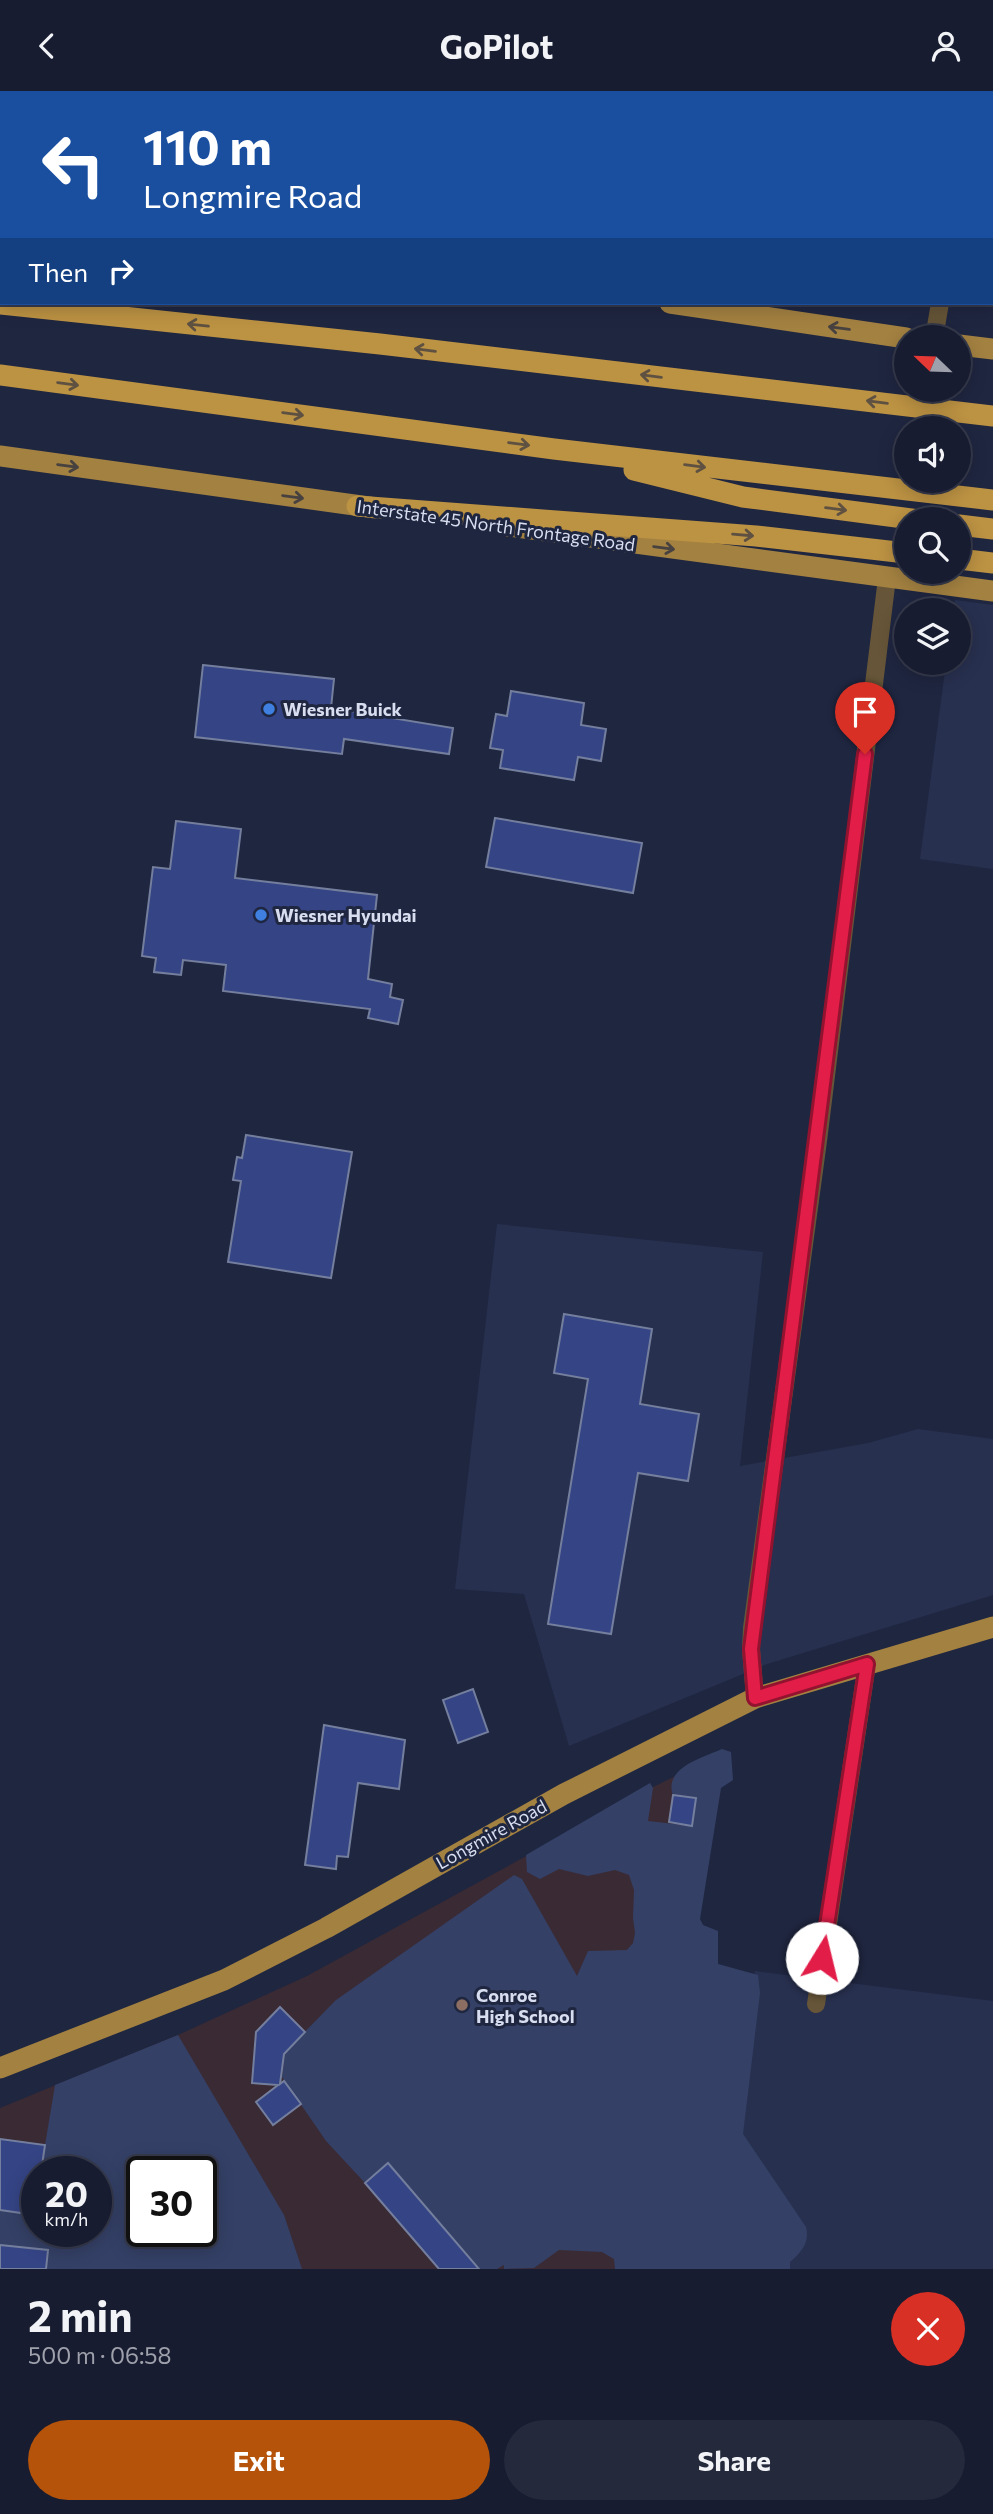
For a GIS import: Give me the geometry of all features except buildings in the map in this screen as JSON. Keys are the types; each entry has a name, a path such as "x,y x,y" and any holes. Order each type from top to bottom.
{"highway":[{"path":"0,305 366,343 993,416"},
{"path":"0,375 554,449 993,500"},
{"path":"554,449 743,498 894,517"},
{"path":"357,506 742,535 894,552"},
{"path":"971,526 993,529"},
{"path":"971,560 993,563"}],"main road":[{"path":"683,305 894,336"},
{"path":"971,346 993,349"},
{"name":"Interstate 45 North Frontage Road","path":"0,456 993,591"},
{"name":"Longmire Road","path":"0,2068 224,1980 326,1928 564,1794 755,1698 993,1627"}],"street":[{"path":"936,325 940,305"},
{"path":"755,1698 752,1628 818,1141 887,578"},
{"path":"816,2004 867,1664"}],"shaded area":[{"path":"971,602 993,605 993,869 920,859 944,675 971,675"},
{"path":"497,1224 763,1252 740,1466 868,1443 918,1429 993,1439 993,1595 767,1664 569,1746 524,1594 455,1589"},
{"path":"722,1749 731,1752 733,1780 721,1788 700,1919 703,1925 718,1931 718,1964 758,1975 760,1993 743,2134 806,2227 804,2247 790,2262 790,2269 615,2269 614,2259 602,2252 559,2250 534,2268 504,2269 504,2265 497,2269 479,2269 388,2164 365,2183 326,2141 282,2077 285,2052 336,2000 514,1875 522,1879 577,1976 588,1951 627,1950 633,1943 635,1933 634,1890 629,1875 615,1870 588,1876 559,1869 540,1879 527,1872 526,1855 650,1783 653,1788 648,1821 692,1826 696,1799 673,1795 671,1786 674,1778 687,1765"},
{"name":"Conroe High School","path":"720,1754 640,2269 0,2269 0,2108 178,2035 307,1976 649,1789"},
{"path":"755,1971 993,2001 993,2269 734,2269 725,2114"},
{"path":"178,2035 284,2215 302,2269 0,2269 0,2139 45,2145 55,2085"}],"place":[{"name":"Wiesner Buick","path":"269,709"},
{"name":"Wiesner Hyundai","path":"261,915"},
{"name":"Conroe High School","path":"462,2005"}],"route":[{"path":"822,1958 867,1664 755,1698 751,1649 769,1491 818,1141 865,754"}]}
